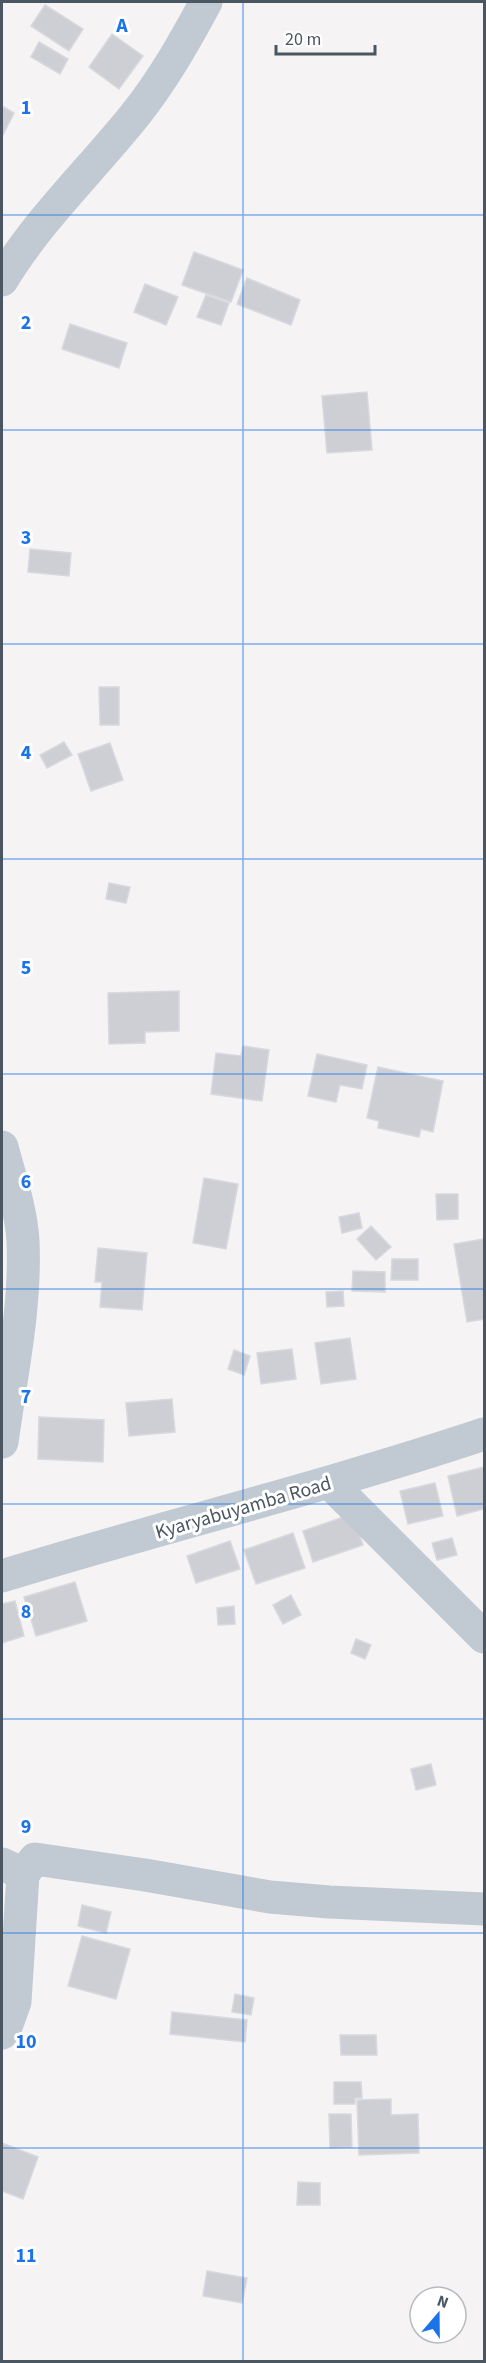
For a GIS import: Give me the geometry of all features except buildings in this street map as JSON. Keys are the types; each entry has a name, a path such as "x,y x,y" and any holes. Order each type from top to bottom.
{"street":[{"path":"2,280 18,253 136,113 178,52 206,2"},
{"path":"2,1147 15,1194 23,1240 21,1302 2,1442"},
{"name":"Kyaryabuyamba Road","path":"2,1576 80,1552 330,1483 484,1434"},
{"path":"330,1483 484,1637"},
{"path":"2,2032 15,2002 12,1869 35,1860 145,1875 270,1897 484,1909"}]}
